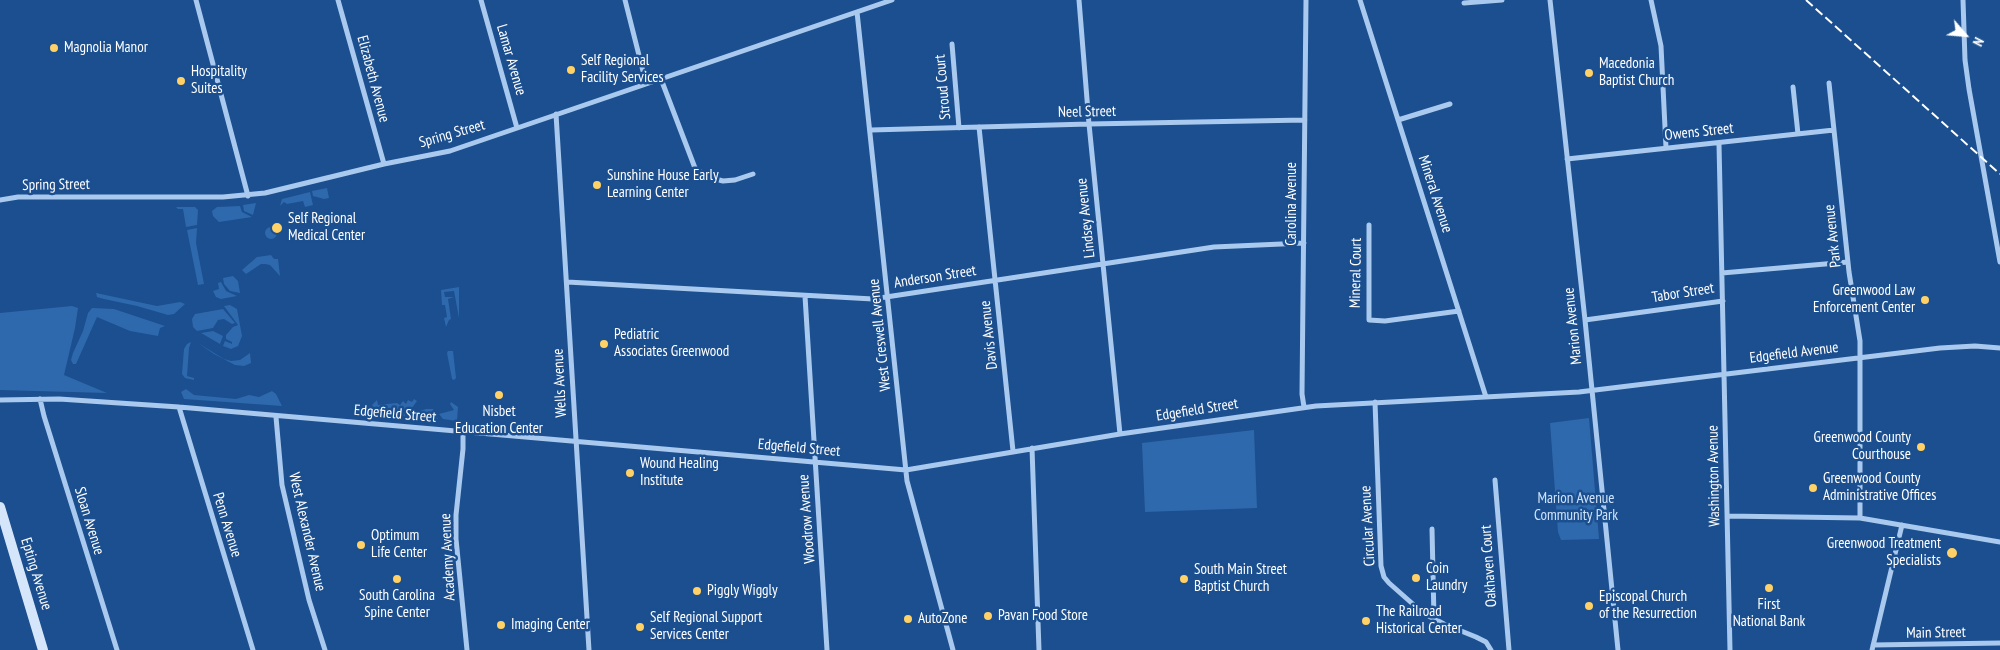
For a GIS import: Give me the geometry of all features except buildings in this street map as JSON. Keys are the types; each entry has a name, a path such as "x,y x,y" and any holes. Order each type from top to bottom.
{"street":[{"path":"196,0 248,196"},
{"name":"Elizabeth Avenue","path":"338,0 384,164"},
{"name":"Lamar Avenue","path":"481,0 516,128"},
{"path":"625,0 646,83"},
{"name":"Spring Street","path":"0,200 18,197 248,196 266,193 384,164 450,151 892,0"},
{"name":"Lindsey Avenue","path":"1080,0 1089,124 1120,434"},
{"name":"Carolina Avenue","path":"1304,408 1302,394 1306,0"},
{"name":"Mineral Avenue","path":"1360,0 1486,396"},
{"path":"1464,3 1502,0"},
{"name":"Marion Avenue","path":"1550,0 1585,320 1618,650"},
{"path":"1651,0 1660,46 1666,148"},
{"path":"1963,0 1969,89 2000,262"},
{"name":"West Creswell Avenue","path":"857,12 906,470 953,650"},
{"name":"Stroud Court","path":"952,44 959,128"},
{"path":"661,79 695,168 708,177 723,180 735,180 753,174"},
{"name":"Park Avenue","path":"1829,83 1852,302 1860,341 1860,518"},
{"path":"1793,87 1798,134"},
{"path":"1398,120 1450,104"},
{"name":"Wells Avenue","path":"556,114 589,650"},
{"name":"Neel Street","path":"871,130 1304,120"},
{"name":"Davis Avenue","path":"979,127 1014,451"},
{"name":"Owens Street","path":"1567,159 1719,144 1834,130"},
{"path":"1719,144 1722,273"},
{"name":"Mineral Court","path":"1369,225 1369,320 1385,321 1459,311"},
{"name":"Anderson Street","path":"567,282 866,299 1214,248 1304,242"},
{"name":"Tabor Street","path":"1585,320 1722,301 1722,273 1848,262"},
{"name":"Woodrow Avenue","path":"805,296 827,650"},
{"name":"Washington Avenue","path":"1722,301 1730,650"},
{"name":"Edgefield Avenue","path":"1592,391 1861,357 1958,347 2000,348"},
{"name":"Edgefield Street","path":"0,400 40,399 179,407 276,417 906,470 1120,434 1304,408 1375,402 1592,391"},
{"name":"Sloan Avenue","path":"40,399 116,650"},
{"name":"Circular Avenue","path":"1375,402 1381,571 1389,584 1423,613 1486,642 1491,650"},
{"name":"Penn Avenue","path":"179,407 253,650"},
{"name":"West Alexander Avenue","path":"276,417 279,465 284,494 309,600 325,650"},
{"name":"Academy Avenue","path":"463,432 456,515 456,539 467,650"},
{"path":"1032,448 1039,650"},
{"name":"Oakhaven Court","path":"1495,480 1509,650"},
{"name":"Epting Avenue","path":"0,507 42,650"},
{"path":"1727,516 1860,518 2000,542"},
{"path":"1872,648 1882,615 1902,525"},
{"path":"1432,529 1434,619"},
{"name":"Main Street","path":"1872,648 2000,643"}],"green space":[{"path":"327,188 329,198 324,199 313,196 312,191"},
{"path":"310,192 313,205 305,207 303,201 287,204 284,202 280,206 282,199"},
{"path":"256,203 253,215 244,211 243,205"},
{"path":"240,206 242,212 252,217 219,222 213,216 212,211 217,207"},
{"path":"176,207 195,207 198,210 197,225 186,227 183,209"},
{"path":"269,227 273,227 277,233 273,239 269,239 265,235 265,231"},
{"path":"197,228 196,243 204,284 198,285 187,230"},
{"path":"271,255 274,259 278,259 280,276 270,265 265,264 261,264 246,274 242,270 257,257"},
{"path":"233,276 238,281 240,293 230,291 224,284 223,278"},
{"path":"221,282 226,291 237,296 221,299 216,297 213,291 219,289 218,283"},
{"path":"459,287 459,318 454,291 444,292 445,297 454,297 448,299 451,319 446,327 444,318 447,317 445,305 442,305 441,290"},
{"path":"96,293 157,306 180,302 185,304 174,314 168,315 97,297"},
{"path":"230,305 237,309 242,336 238,346 231,349 223,346 225,341 232,344 232,342 226,339 226,335 233,327 238,325 224,306"},
{"path":"72,306 78,308 64,375 107,393 0,390 0,313"},
{"path":"92,308 114,309 165,326 160,328 158,336 130,331 97,317 76,364 73,364 71,360 73,353 83,331 88,313"},
{"path":"223,309 235,323 232,324 224,319 218,320 213,328 197,331 193,327 192,319 195,314"},
{"path":"213,331 223,336 220,344 201,333"},
{"path":"191,342 187,376 194,378 194,380 185,378 182,374 184,349"},
{"path":"198,343 224,359 231,361 240,360 250,353 251,363 244,366 235,365 214,354"},
{"path":"448,351 453,351 456,378 454,380 452,379"},
{"path":"186,389 194,395 236,399 249,395 259,397 272,391 276,394 282,406 184,399 181,392"},
{"path":"414,399 417,401 406,416 377,414 372,405 377,400 378,405 397,403 400,405 403,401 406,404 408,400 412,402"},
{"path":"451,402 458,407 457,421 443,419 439,414 454,410 450,404"},
{"path":"433,409 438,419 419,418 420,411"},
{"name":"Marion Avenue Community Park","path":"1589,418 1599,539 1561,540 1558,532 1550,423"},
{"path":"1254,430 1257,508 1145,512 1142,443"}],"railway":[{"path":"1806,0 2000,174"}],"place":[{"name":"Magnolia Manor","path":"54,48"},
{"name":"Self Regional Facility Services","path":"571,70"},
{"name":"Macedonia Baptist Church","path":"1589,73"},
{"name":"Hospitality Suites","path":"181,81"},
{"name":"Sunshine House Early Learning Center","path":"597,185"},
{"name":"Self Regional Medical Center","path":"277,228"},
{"name":"Greenwood Law Enforcement Center","path":"1925,300"},
{"name":"Pediatric Associates Greenwood","path":"604,344"},
{"name":"Nisbet Education Center","path":"499,395"},
{"name":"Greenwood County Courthouse","path":"1921,447"},
{"name":"Wound Healing Institute","path":"630,473"},
{"name":"Greenwood County Administrative Offices","path":"1813,488"},
{"name":"Optimum Life Center","path":"361,545"},
{"name":"Greenwood Treatment Specialists","path":"1952,553"},
{"name":"Coin Laundry","path":"1416,578"},
{"name":"South Carolina Spine Center","path":"397,579"},
{"name":"South Main Street Baptist Church","path":"1184,579"},
{"name":"First National Bank","path":"1769,588"},
{"name":"Piggly Wiggly","path":"697,591"},
{"name":"Episcopal Church of the Resurrection","path":"1589,606"},
{"name":"Pavan Food Store","path":"988,616"},
{"name":"AutoZone","path":"908,619"},
{"name":"The Railroad Historical Center","path":"1366,621"},
{"name":"Imaging Center","path":"501,625"},
{"name":"Self Regional Support Services Center","path":"640,627"}]}
